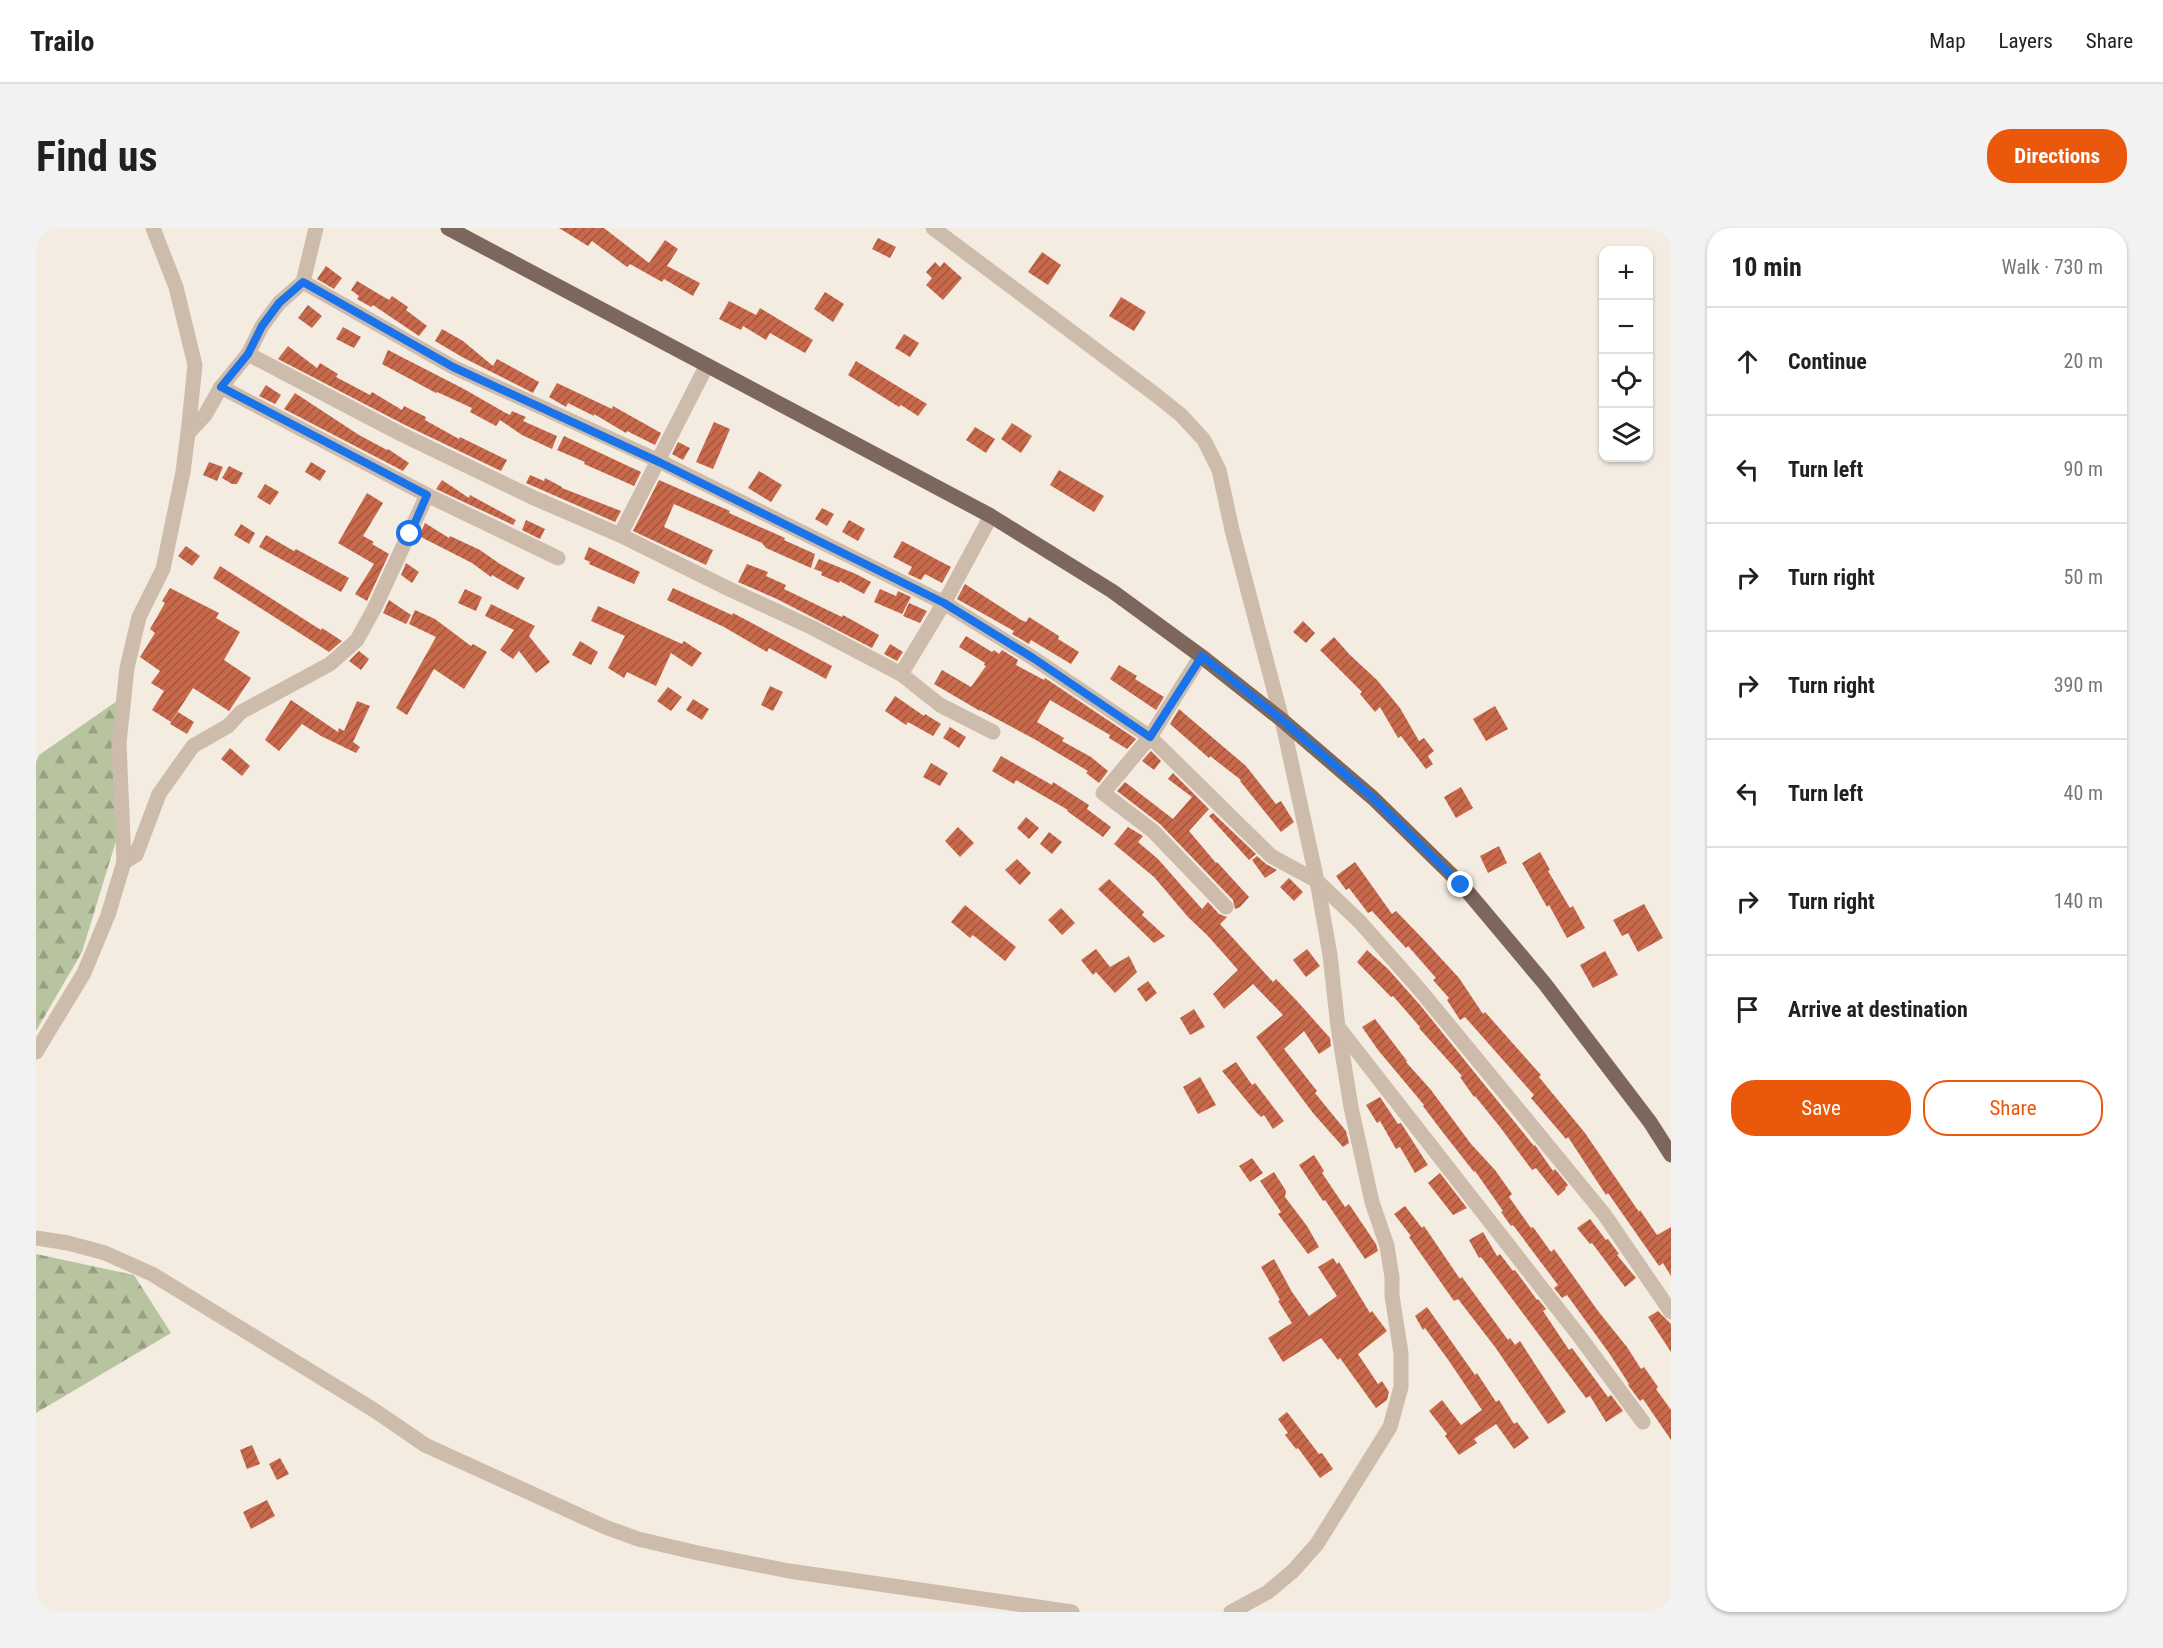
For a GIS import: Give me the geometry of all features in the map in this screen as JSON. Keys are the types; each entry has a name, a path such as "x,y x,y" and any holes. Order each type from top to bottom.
{"main road":[{"path":"448,228 991,516 1112,591 1202,656 1282,720 1373,798 1461,885 1545,984 1650,1122 1671,1155"}],"street":[{"path":"36,1052 84,973 108,915 124,862 118,742 127,668 139,617 163,570 183,472 195,365 176,287 153,228"},
{"path":"188,433 205,415 221,387 248,354 262,326 279,303 303,282 316,228"},
{"path":"933,228 1182,415 1204,440 1219,470 1232,530 1282,720 1317,881 1330,955 1338,1027 1351,1107 1372,1202 1390,1262 1392,1296 1401,1353 1401,1387 1390,1427 1317,1544 1293,1571 1268,1592 1231,1612"},
{"path":"303,282 453,367 659,462 944,603 1033,658 1150,737 1271,856 1317,881 1359,922 1420,990 1604,1214 1671,1312"},
{"path":"248,354 421,444 534,498 620,535 811,627 902,674 940,705 993,732"},
{"path":"620,535 659,462 706,365"},
{"path":"221,387 427,495 558,558"},
{"path":"124,862 136,855 159,794 193,746 228,726 242,712 330,664 357,640 379,599 427,495"},
{"path":"902,674 991,516"},
{"path":"1202,656 1150,737 1103,793 1153,831 1226,907"},
{"path":"1338,1027 1644,1422"},
{"path":"36,1238 68,1243 105,1253 152,1274 374,1410 425,1445 605,1527 638,1539 789,1571 1072,1612"}],"green space":[{"path":"120,699 119,831 82,952 36,1031 36,762 39,755"},
{"path":"36,1254 134,1275 171,1333 36,1413"}],"building":[{"path":"559,228 604,228 649,263 665,240 678,249 667,266 700,283 693,296 664,279 662,282 630,264 627,267 592,241 588,246"},
{"path":"878,238 896,247 890,258 872,249"},
{"path":"1042,252 1061,265 1048,285 1028,272"},
{"path":"935,262 940,267 944,262 962,278 943,300 926,285 932,278 926,272"},
{"path":"326,266 342,278 334,289 317,279"},
{"path":"357,281 389,300 392,296 408,307 406,310 427,326 419,336 373,305 371,307 357,299 359,296 351,290"},
{"path":"825,292 844,304 833,322 814,309"},
{"path":"1121,297 1146,312 1134,331 1109,316"},
{"path":"729,301 756,315 760,308 813,340 805,353 770,333 766,340 743,326 741,330 719,319"},
{"path":"308,305 322,316 312,328 298,318"},
{"path":"343,327 361,337 354,348 336,339"},
{"path":"442,329 463,341 493,366 497,359 539,382 533,393 435,341"},
{"path":"904,334 919,343 910,357 895,348"},
{"path":"288,346 317,368 320,363 338,374 336,377 370,395 372,392 402,410 404,406 426,417 425,420 459,439 460,437 507,460 501,471 405,425 278,359"},
{"path":"388,350 510,415 512,411 526,417 523,421 557,436 552,449 522,435 500,420 496,426 470,412 472,408 436,393 382,364"},
{"path":"856,361 927,404 918,416 901,405 899,407 848,375"},
{"path":"557,383 612,409 613,406 661,433 655,445 627,431 626,433 594,414 594,416 568,403 566,407 549,397"},
{"path":"266,385 281,395 275,404 259,396"},
{"path":"295,393 359,435 388,449 409,463 403,471 284,409"},
{"path":"714,422 730,429 713,469 696,462"},
{"path":"1012,423 1032,436 1021,453 1001,439"},
{"path":"975,427 995,439 986,453 966,440"},
{"path":"564,436 641,472 634,486 557,450"},
{"path":"678,442 690,448 683,460 672,454"},
{"path":"209,462 223,467 217,481 203,475"},
{"path":"311,462 326,471 320,481 305,472"},
{"path":"229,466 243,473 237,484 232,484 222,478"},
{"path":"1059,470 1104,496 1094,512 1050,485"},
{"path":"759,471 782,485 771,502 748,488"},
{"path":"530,475 544,481 545,478 562,488 621,511 615,522 526,483"},
{"path":"442,480 469,498 470,495 516,520 513,525 436,489"},
{"path":"659,480 730,511 729,513 815,554 811,568 766,548 762,543 674,504 664,527 713,550 706,565 633,531"},
{"path":"265,484 279,492 270,505 257,497"},
{"path":"367,493 383,503 363,536 389,554 367,601 355,594 374,564 338,543"},
{"path":"822,508 834,514 827,526 815,519"},
{"path":"526,520 545,529 540,539 522,530"},
{"path":"849,520 865,529 858,541 842,532"},
{"path":"425,523 449,538 450,536 480,550 525,578 518,590 419,536"},
{"path":"241,524 255,533 249,544 234,535"},
{"path":"266,535 349,578 341,592 259,547"},
{"path":"902,541 951,567 942,583 925,574 921,580 908,574 912,567 893,557"},
{"path":"186,546 200,556 192,566 178,556"},
{"path":"589,547 640,572 634,584 589,564 590,562 584,559"},
{"path":"819,559 871,582 864,594 840,581 839,583 821,575 822,572 814,569"},
{"path":"406,563 419,572 412,583 401,575"},
{"path":"747,564 768,572 766,576 786,585 784,589 842,617 843,615 879,635 872,648 777,599 738,582"},
{"path":"220,566 342,641 329,652 213,578"},
{"path":"965,584 1021,620 1026,622 1029,617 1059,636 1058,639 1079,652 1071,664 1031,640 1029,644 1012,634 1014,631 957,599"},
{"path":"170,588 219,613 216,618 240,632 224,660 251,678 229,711 193,688 171,722 152,710 164,691 151,683 160,671 140,657 155,633 150,629 165,603 162,601"},
{"path":"673,588 732,615 733,613 832,666 826,679 769,648 767,652 724,627 667,600"},
{"path":"465,589 482,597 476,611 458,603"},
{"path":"880,589 896,596 898,591 911,597 902,614 874,602"},
{"path":"389,600 411,615 406,624 383,613"},
{"path":"909,603 927,611 920,623 903,616"},
{"path":"491,604 535,626 529,636 550,662 536,673 519,651 513,659 500,650 514,630 485,616"},
{"path":"598,606 682,644 684,641 702,653 692,667 671,653 656,686 627,672 624,678 608,668 625,636 591,621"},
{"path":"415,610 435,619 471,646 473,644 487,652 464,689 434,669 407,715 396,708 436,637 409,624"},
{"path":"1303,621 1315,633 1306,643 1293,632"},
{"path":"966,636 992,652 994,650 999,654 1002,650 1018,660 1016,665 1044,680 1045,678 1136,739 1127,749 1109,738 1110,735 1050,700 1037,722 1064,738 1062,741 1091,757 1108,771 1099,783 1086,773 1088,771 934,684 942,670 971,687 986,666 985,663 959,647"},
{"path":"1334,637 1377,680 1400,708 1419,741 1424,738 1434,751 1428,756 1433,764 1426,769 1401,736 1398,738 1380,707 1375,712 1360,694 1362,692 1320,650"},
{"path":"580,641 598,652 591,665 572,655"},
{"path":"890,644 903,652 897,661 884,654"},
{"path":"359,651 369,659 361,670 349,661"},
{"path":"1119,665 1137,676 1135,679 1164,697 1156,710 1110,679"},
{"path":"770,686 783,692 773,711 761,705"},
{"path":"668,687 682,697 671,711 657,701"},
{"path":"895,696 924,716 925,714 941,724 933,736 908,722 906,725 885,711"},
{"path":"693,699 709,709 702,720 686,710"},
{"path":"291,700 338,732 339,728 344,731 357,701 370,706 353,742 360,747 356,753 302,724 279,751 265,740"},
{"path":"1495,706 1508,729 1486,741 1473,719"},
{"path":"1179,709 1246,766 1276,804 1281,801 1294,822 1281,832 1241,780 1210,756 1209,758 1170,724"},
{"path":"178,712 194,722 187,734 170,724"},
{"path":"950,727 966,737 959,748 943,738"},
{"path":"230,748 250,766 242,776 221,759"},
{"path":"1151,751 1161,761 1154,770 1142,761"},
{"path":"1001,756 1052,785 1053,782 1089,805 1087,809 1111,827 1103,837 1068,810 1016,780 1014,784 992,771"},
{"path":"931,763 948,773 940,786 923,777"},
{"path":"1173,773 1209,809 1189,831 1249,897 1240,907 1235,909 1233,900 1160,824 1117,791 1125,782 1173,819 1192,797 1168,779"},
{"path":"1461,787 1473,808 1456,818 1444,797"},
{"path":"1213,813 1256,854 1249,860 1209,816"},
{"path":"1026,817 1039,828 1029,839 1017,828"},
{"path":"958,827 974,843 960,857 945,841"},
{"path":"1128,827 1143,836 1138,842 1158,859 1202,909 1208,902 1219,914 1227,917 1220,924 1273,982 1276,979 1330,1038 1331,1046 1319,1054 1304,1031 1284,1049 1317,1091 1315,1093 1346,1131 1349,1143 1343,1147 1313,1113 1256,1037 1283,1015 1253,984 1224,1009 1213,994 1238,970 1154,877 1114,844"},
{"path":"1049,832 1062,842 1052,854 1040,844"},
{"path":"1499,846 1507,863 1488,873 1480,856"},
{"path":"1540,852 1550,870 1548,871 1570,908 1573,906 1585,928 1567,938 1522,863"},
{"path":"1257,856 1277,870 1265,878 1252,860"},
{"path":"1017,859 1031,873 1020,885 1005,870"},
{"path":"1355,862 1392,914 1396,911 1425,941 1459,978 1483,1014 1485,1012 1541,1075 1539,1077 1585,1133 1657,1235 1671,1227 1671,1276 1663,1263 1659,1266 1608,1193 1606,1195 1568,1137 1566,1139 1531,1098 1534,1095 1465,1017 1460,1020 1447,1000 1449,998 1433,980 1436,978 1408,946 1406,948 1372,911 1368,913 1349,888 1346,890 1336,876"},
{"path":"1289,878 1303,892 1294,901 1280,887"},
{"path":"1109,879 1144,912 1142,915 1165,936 1154,943 1098,889"},
{"path":"1644,904 1663,938 1638,952 1628,933 1622,936 1613,920"},
{"path":"965,905 1016,947 1005,961 973,935 970,938 951,922"},
{"path":"1061,908 1075,923 1062,935 1048,920"},
{"path":"1096,949 1110,967 1129,956 1137,972 1115,993 1096,972 1093,975 1081,960"},
{"path":"1307,949 1320,966 1306,977 1293,960"},
{"path":"1367,950 1388,969 1420,1005 1535,1145 1553,1171 1555,1169 1568,1185 1558,1196 1536,1168 1532,1170 1474,1097 1460,1077 1462,1076 1420,1027 1393,996 1391,997 1357,962"},
{"path":"1605,951 1618,975 1593,988 1580,965"},
{"path":"1148,981 1157,993 1146,1002 1137,989"},
{"path":"1194,1009 1205,1027 1190,1035 1180,1018"},
{"path":"1375,1019 1471,1144 1495,1170 1512,1194 1509,1197 1531,1228 1533,1227 1551,1252 1554,1249 1641,1369 1644,1367 1671,1410 1671,1440 1643,1399 1640,1401 1628,1385 1609,1353 1567,1295 1562,1298 1554,1288 1558,1285 1513,1225 1511,1226 1475,1171 1378,1050 1362,1027"},
{"path":"1236,1062 1252,1085 1255,1083 1284,1121 1273,1129 1264,1115 1261,1117 1256,1112 1222,1071"},
{"path":"1200,1077 1216,1105 1198,1114 1183,1087"},
{"path":"1380,1097 1398,1124 1401,1123 1428,1165 1415,1173 1400,1147 1396,1149 1380,1121 1377,1123 1366,1105"},
{"path":"1314,1155 1324,1171 1322,1173 1345,1207 1349,1204 1376,1244 1378,1251 1365,1259 1299,1165"},
{"path":"1252,1158 1263,1173 1250,1182 1239,1166"},
{"path":"1274,1172 1286,1191 1285,1197 1307,1226 1319,1247 1308,1254 1278,1214 1281,1212 1260,1181"},
{"path":"1440,1173 1467,1208 1453,1215 1428,1183"},
{"path":"1405,1206 1422,1228 1424,1226 1460,1279 1462,1277 1508,1340 1510,1338 1515,1345 1520,1341 1566,1412 1548,1424 1495,1347 1458,1299 1454,1301 1409,1237 1411,1236 1394,1214"},
{"path":"1590,1219 1606,1240 1608,1239 1619,1254 1617,1255 1636,1278 1625,1287 1592,1243 1590,1244 1577,1228"},
{"path":"1483,1232 1497,1256 1500,1254 1513,1271 1515,1270 1546,1309 1543,1311 1569,1350 1572,1348 1608,1397 1611,1395 1623,1411 1606,1422 1590,1396 1586,1398 1481,1257 1479,1258 1469,1240"},
{"path":"1333,1258 1337,1264 1339,1262 1370,1313 1372,1311 1387,1331 1358,1354 1378,1384 1382,1381 1389,1392 1387,1400 1376,1408 1340,1358 1338,1360 1321,1338 1283,1362 1268,1338 1292,1323 1261,1267 1274,1259 1292,1292 1309,1316 1337,1296 1318,1267"},
{"path":"1427,1307 1496,1402 1499,1400 1514,1424 1517,1422 1529,1438 1514,1449 1496,1424 1474,1439 1477,1443 1459,1455 1445,1436 1447,1434 1429,1411 1442,1400 1461,1425 1482,1410 1415,1316"},
{"path":"1658,1311 1671,1324 1671,1352 1648,1317"},
{"path":"1287,1412 1333,1469 1320,1478 1298,1448 1296,1449 1285,1435 1288,1433 1278,1419"},
{"path":"252,1445 260,1464 247,1469 240,1450"},
{"path":"280,1458 289,1474 277,1480 269,1464"},
{"path":"267,1500 275,1516 251,1529 243,1512"}],"route":[{"path":"410,534 427,495 221,387 248,354 262,326 279,303 303,282 453,367 659,462 944,603 1033,658 1150,737 1202,656 1282,720 1373,798 1461,885"}]}
